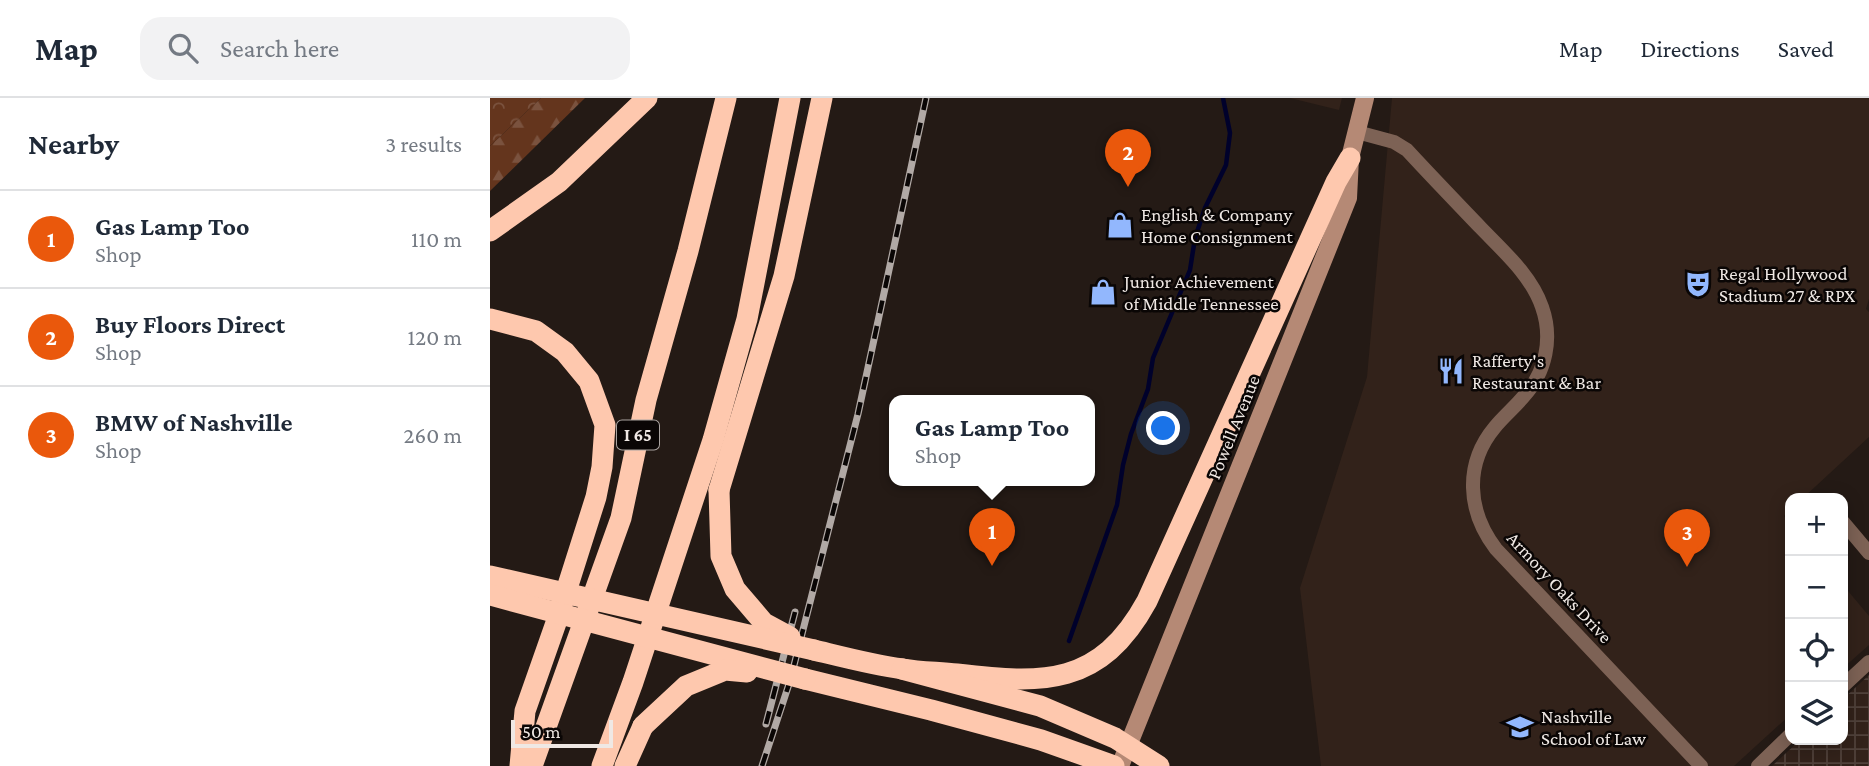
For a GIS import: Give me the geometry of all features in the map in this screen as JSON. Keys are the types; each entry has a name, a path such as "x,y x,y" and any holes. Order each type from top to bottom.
{"highway":[{"path":"490,231 559,182 647,98"},
{"name":"I 65","path":"533,766 621,518 646,400 688,251 726,98"},
{"path":"603,766 721,414 747,319 790,98"},
{"path":"814,650 764,622 735,589 721,556 719,490 784,276 822,98"},
{"path":"902,669 1009,680 1037,680 1072,673 1093,662 1128,631 1147,601 1336,182 1350,158"},
{"path":"490,319 536,331 565,352 589,381 605,425 602,467 596,497 525,712 520,766"},
{"path":"490,576 902,669 1040,706 1115,738 1159,766"},
{"path":"490,595 932,710 1041,740 1114,766"},
{"path":"625,766 643,726 686,686 725,670 805,679"}],"main road":[{"name":"Powell Avenue","path":"1120,766 1348,198 1350,158 1365,98"}],"street":[{"name":"Armory Oaks Drive","path":"1357,132 1394,142 1407,150 1513,262 1533,287 1546,323 1544,361 1534,384 1496,425 1482,446 1475,464 1472,485 1476,515 1496,549 1701,766"},
{"path":"1848,528 1869,553"},
{"path":"1847,682 1869,662"},
{"path":"1758,766 1785,740"}],"shaded area":[{"path":"1290,98 1342,98 1339,110"},
{"path":"1392,98 1869,98 1869,299 1866,309 1869,312 1869,437 1808,493 1785,493 1785,720 1734,766 1321,766 1300,588 1367,377"},
{"path":"1848,591 1869,616 1869,645 1848,664"},
{"path":"1869,675 1869,766 1772,766 1795,745 1848,745 1848,694"}],"green space":[{"path":"490,98 541,98 490,146"},
{"path":"541,98 585,98 490,191 490,146"}],"waterway":[{"path":"1069,641 1117,505 1123,465 1148,389 1153,358 1190,270 1195,238 1205,208 1226,165 1230,133 1223,98"}],"railway":[{"path":"762,766 790,681 858,414 926,98"},
{"path":"766,724 795,612"}],"place":[{"name":"Buy Floors Direct","path":"1128,187"},
{"name":"English & Company Home Consignment","path":"1120,225"},
{"name":"Regal Hollywood Stadium 27 & RPX","path":"1698,284"},
{"name":"Junior Achievement of Middle Tennessee","path":"1103,292"},
{"name":"Rafferty's Restaurant & Bar","path":"1451,371"},
{"name":"Gas Lamp Too","path":"992,566"},
{"name":"BMW of Nashville","path":"1687,567"},
{"name":"Nashville School of Law","path":"1520,727"}]}
